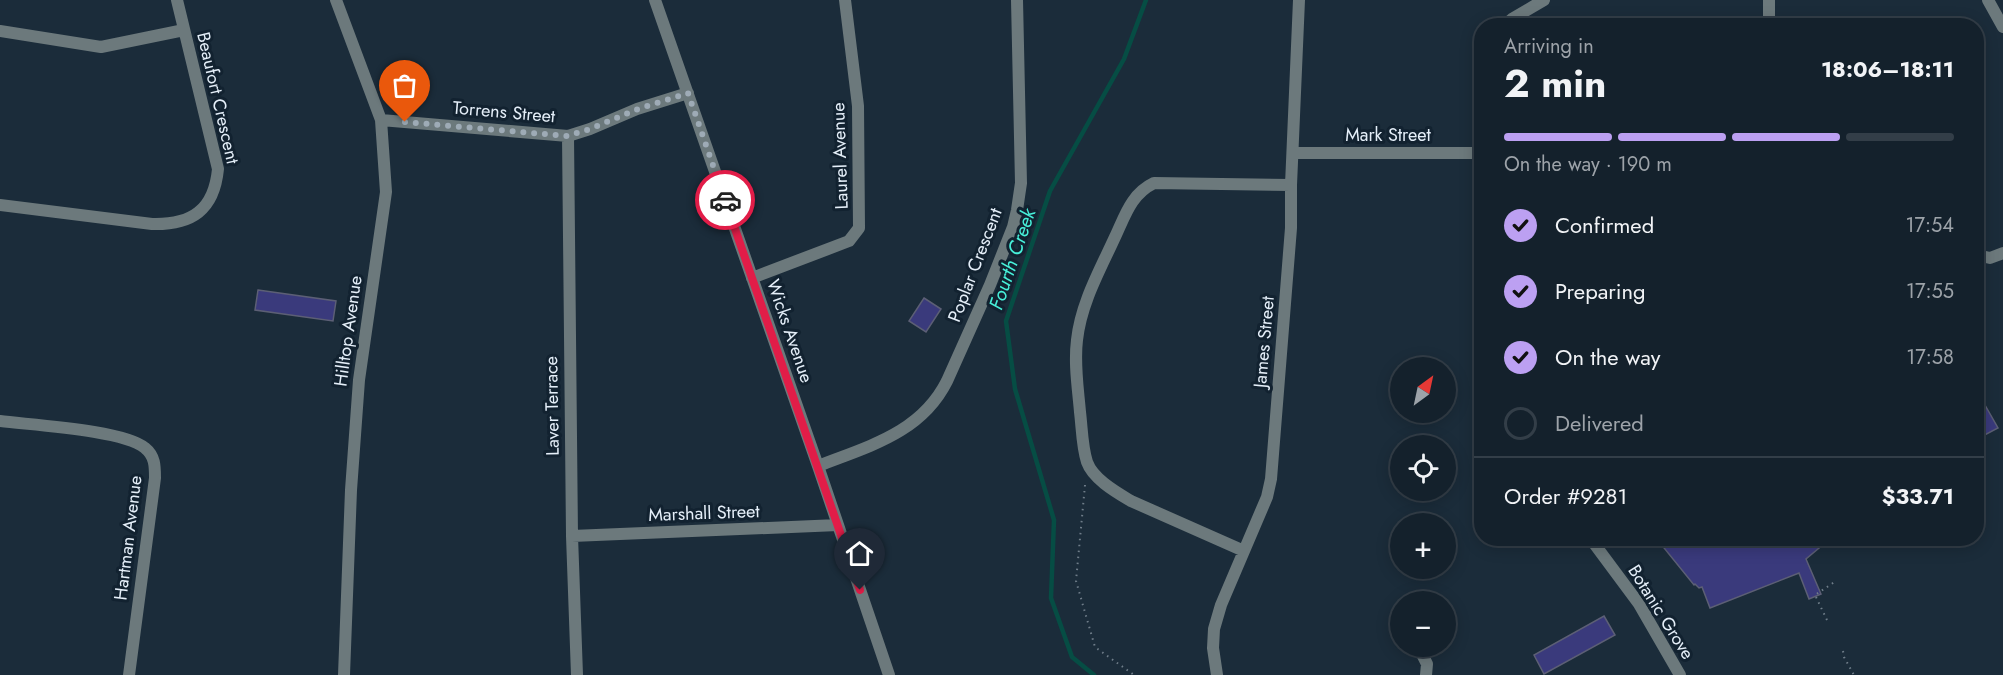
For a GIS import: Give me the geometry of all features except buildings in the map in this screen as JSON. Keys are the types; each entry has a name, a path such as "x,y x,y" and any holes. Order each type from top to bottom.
{"street":[{"name":"Beaufort Crescent","path":"0,205 169,225 183,222 208,203 217,184 218,169 177,0"},
{"name":"Hilltop Avenue","path":"336,0 381,120 386,192 359,380 351,490 344,675"},
{"name":"Wicks Avenue","path":"655,0 819,466 889,675"},
{"name":"Laurel Avenue","path":"752,278 849,241 859,228 858,106 845,0"},
{"name":"Poplar Crescent","path":"819,466 900,433 931,406 944,387 990,285 1013,227 1022,183 1017,0"},
{"name":"James Street","path":"1217,675 1213,648 1214,629 1221,605 1267,497 1271,479 1291,228 1299,0"},
{"path":"1514,18 1544,0"},
{"path":"1769,0 1769,18"},
{"path":"1988,0 2003,27"},
{"path":"0,31 101,47 184,30"},
{"name":"Torrens Street","path":"381,120 567,136 688,93"},
{"name":"Laver Terrace","path":"567,136 572,536 577,675"},
{"name":"Mark Street","path":"1294,153 1474,153"},
{"path":"1244,551 1115,492 1096,475 1087,463 1077,372 1077,338 1089,293 1135,198 1142,189 1154,183 1291,185"},
{"path":"1984,257 1990,258 2003,253"},
{"name":"Hartman Avenue","path":"0,421 112,435 135,442 146,448 152,455 155,477 129,675"},
{"name":"Marshall Street","path":"572,536 838,525"},
{"name":"Botanic Grove","path":"1596,546 1639,604 1680,675"},
{"path":"1424,657 1427,664 1426,675"}],"path":[{"path":"1087,463 1076,581 1095,646 1134,675"},
{"path":"1827,620 1815,595 1836,581"},
{"path":"1843,651 1854,675"}],"waterway":[{"name":"Fourth Creek","path":"1094,675 1072,657 1051,598 1054,520 1015,389 1006,321 1050,191 1124,59 1146,0"}],"way so far":[{"path":"405,122 567,136 688,93 725,200"}],"route":[{"path":"725,200 819,466 860,590"}]}
